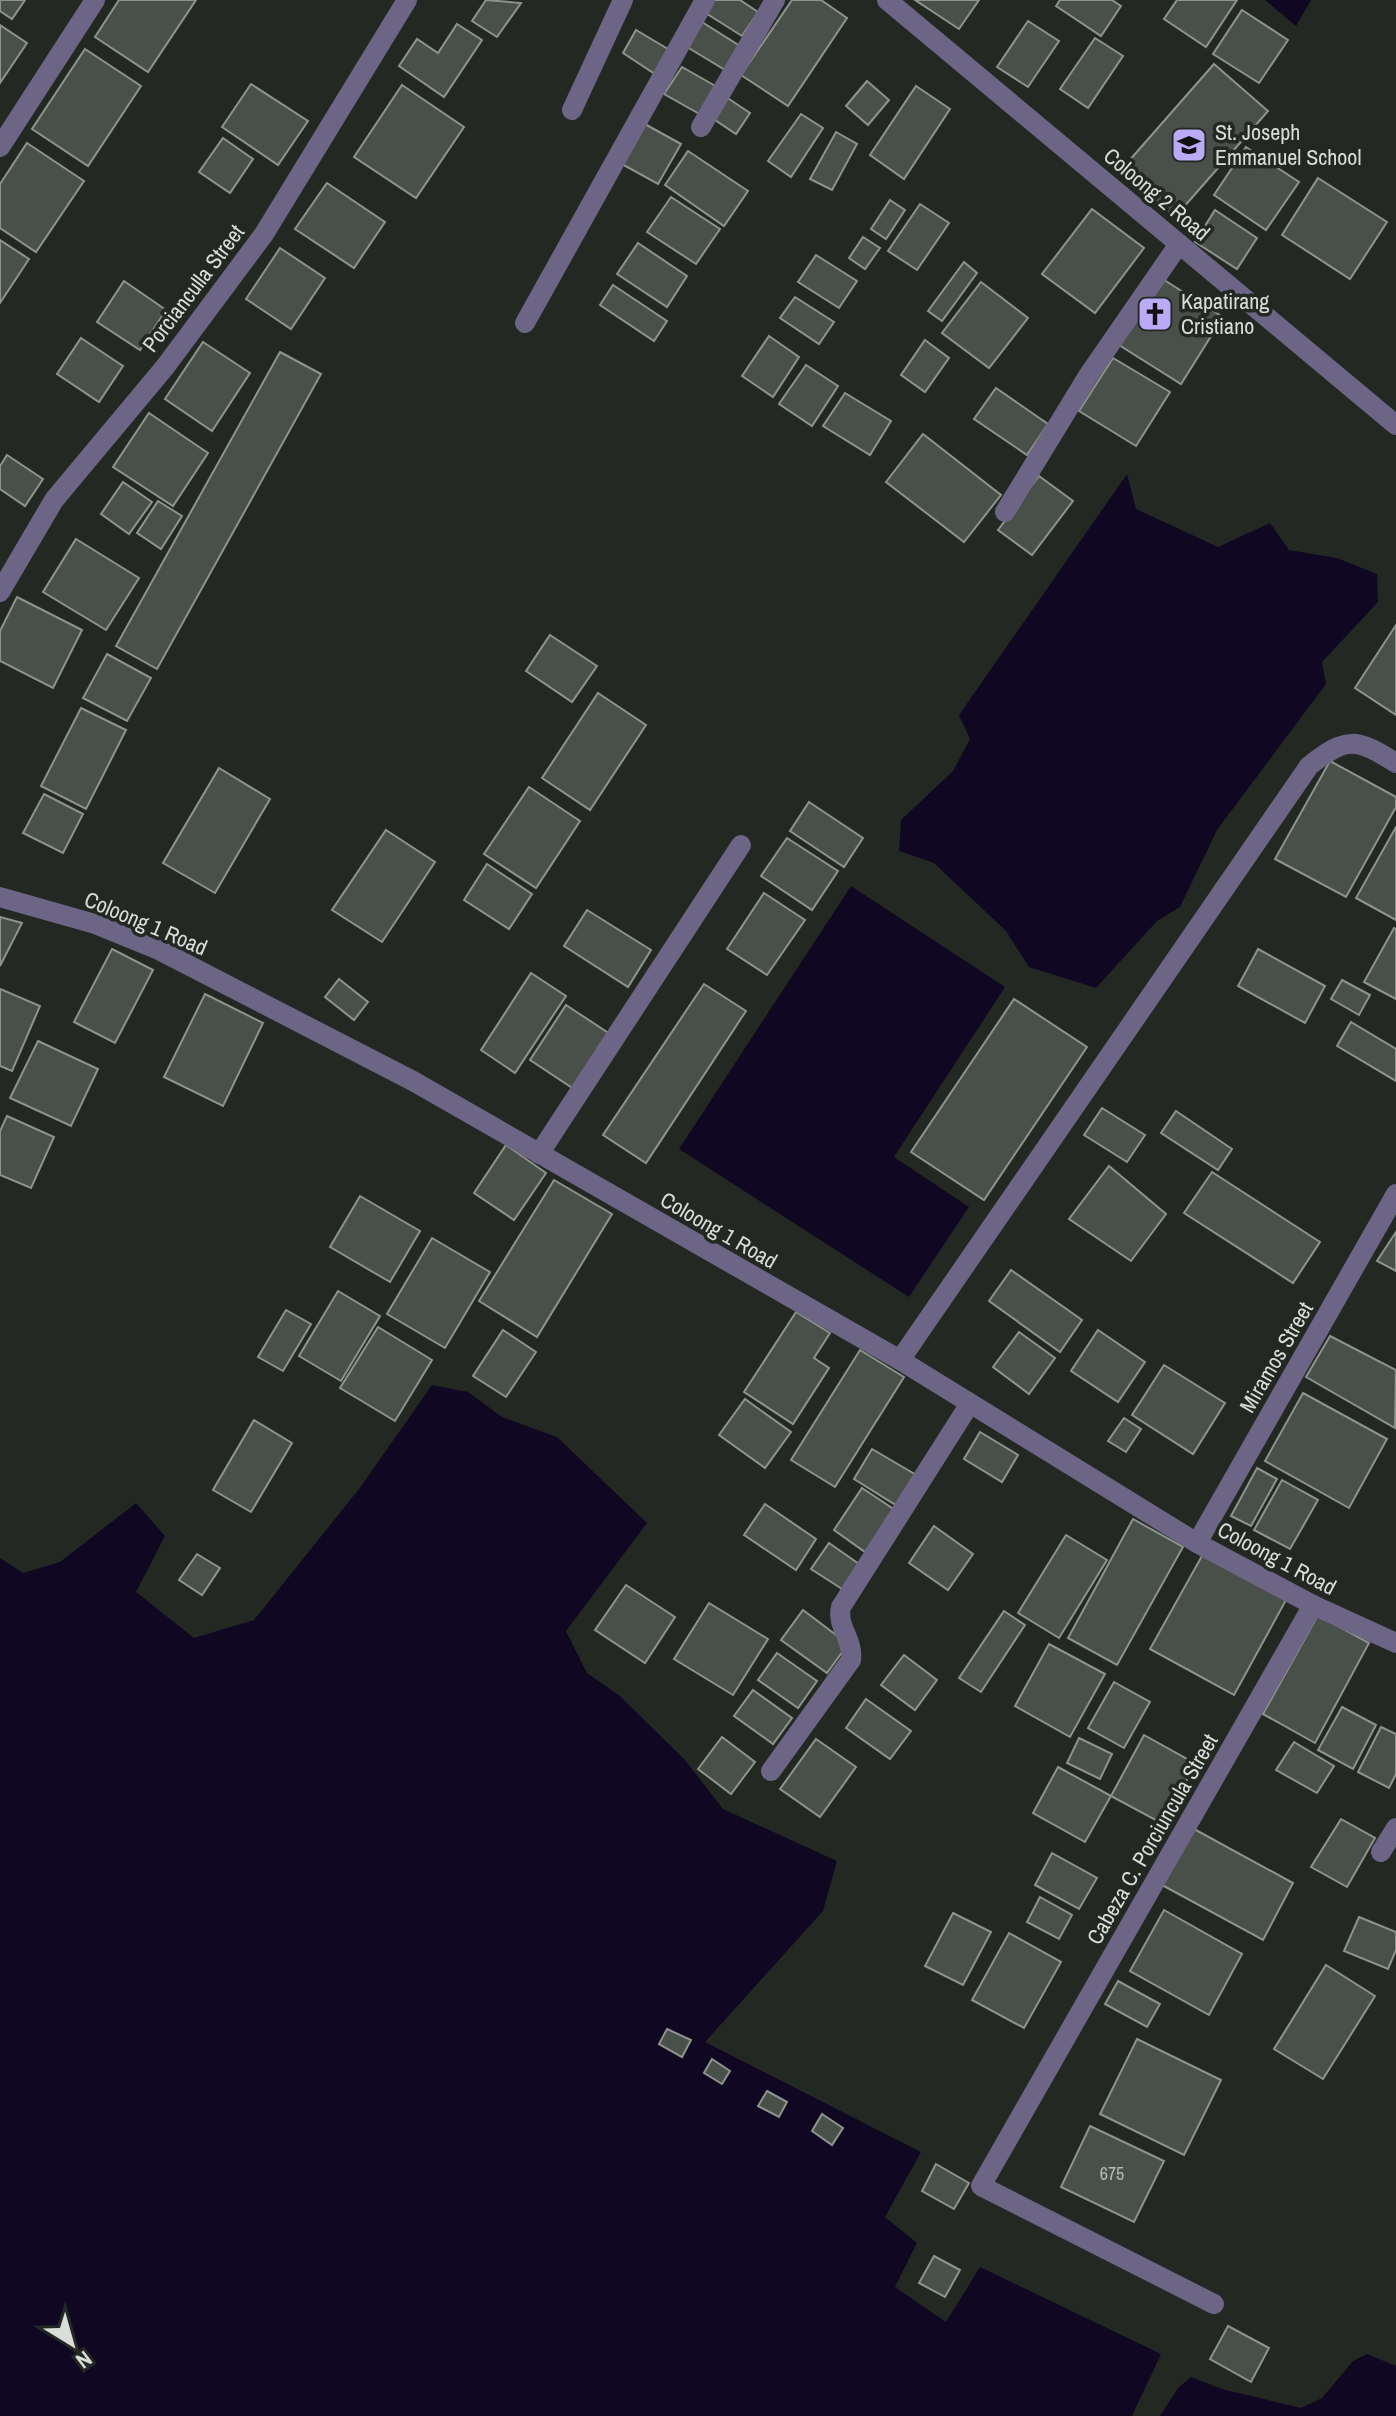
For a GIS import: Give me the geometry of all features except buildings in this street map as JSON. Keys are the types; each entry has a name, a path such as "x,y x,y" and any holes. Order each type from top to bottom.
{"street":[{"path":"0,147 95,0"},
{"name":"Porcianculla Street","path":"0,592 54,500 165,367 264,234 407,0"},
{"path":"572,110 623,0"},
{"path":"525,323 705,0"},
{"path":"701,127 775,0"},
{"name":"Coloong 2 Road","path":"887,0 1396,425"},
{"path":"1005,512 1088,376 1179,244"},
{"path":"900,1360 1309,766 1333,747 1351,742 1367,745 1396,763"},
{"path":"539,1154 741,845"},
{"name":"Coloong 1 Road","path":"0,897 95,924 159,950 413,1081 900,1360 1197,1543 1313,1605 1396,1643"},
{"name":"Miramos Street","path":"1197,1543 1396,1194"},
{"path":"771,1771 851,1660 853,1649 838,1616 841,1607 969,1405"},
{"name":"Cabeza C. Porciuncula Street","path":"1214,2304 981,2186 1313,1605"},
{"path":"1381,1852 1396,1828"}],"shaded area":[{"path":"1265,0 1311,0 1296,26"},
{"path":"1127,474 1136,509 1218,547 1270,523 1289,550 1337,558 1377,574 1378,602 1322,662 1326,684 1217,830 1180,907 1157,921 1096,988 1029,967 1006,931 934,863 899,851 901,820 953,771 970,739 959,715"},
{"path":"851,886 1005,987 894,1157 969,1207 909,1297 679,1149"},
{"path":"432,1385 468,1392 502,1417 557,1437 647,1523 566,1631 587,1673 620,1696 685,1760 723,1809 837,1861 823,1911 705,2042 921,2152 885,2217 917,2243 895,2287 946,2322 980,2267 1161,2354 1132,2416 0,2416 0,1558 23,1573 60,1562 136,1503 165,1536 136,1592 194,1638 254,1620 359,1489"},
{"path":"1367,2354 1396,2366 1396,2416 1160,2416 1178,2388 1191,2377 1222,2389 1301,2408 1322,2398 1353,2361"}],"place":[{"name":"St. Joseph Emmanuel School","path":"1189,145"},
{"name":"Kapatirang Cristiano","path":"1155,314"}]}
